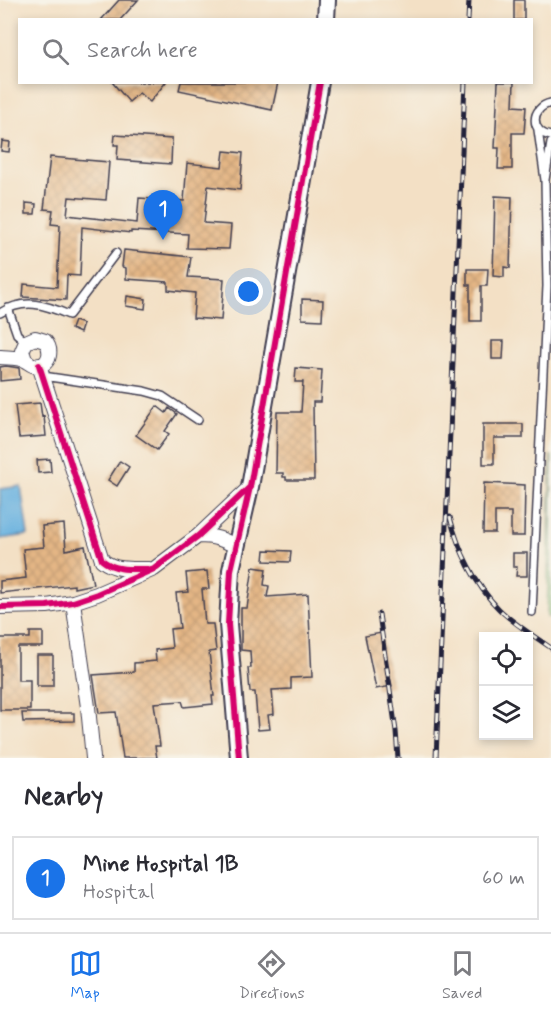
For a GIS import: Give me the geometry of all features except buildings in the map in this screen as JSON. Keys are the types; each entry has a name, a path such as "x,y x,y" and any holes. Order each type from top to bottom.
{"street":[{"path":"326,18 327,0"},
{"path":"239,758 228,624 231,570 250,487 320,84"},
{"path":"0,357 25,349 35,338 40,338 48,345 49,355 41,371"},
{"path":"25,349 32,365 41,371 102,560 109,566 154,569"},
{"path":"0,607 47,606 73,602 154,569 198,537 250,487"},
{"path":"198,537 221,538 237,547"},
{"path":"73,602 93,758"}],"lane":[{"path":"532,612 547,286 544,180 535,115 538,110 549,104 551,97"},
{"path":"538,130 542,134 551,136"},
{"path":"544,180 551,143"},
{"path":"0,313 22,304 46,305 69,315 116,253"},
{"path":"8,308 25,349"},
{"path":"41,371 162,396 198,420"}],"green space":[{"path":"551,455 551,617 547,617"}],"water":[{"path":"21,486 28,535 0,539 0,489"}],"railway":[{"path":"468,18 469,0"},
{"path":"436,758 465,84"},
{"path":"450,517 468,566 482,589 511,620 551,648"},
{"path":"379,614 398,758"}],"cycle path":[{"path":"239,758 228,624 231,570 250,487 320,84"},
{"path":"39,365 102,560 118,568 148,569"},
{"path":"0,607 47,606 73,602 154,569 198,536 250,487"}],"place":[{"name":"Mine Hospital 1B","path":"163,240"}]}
